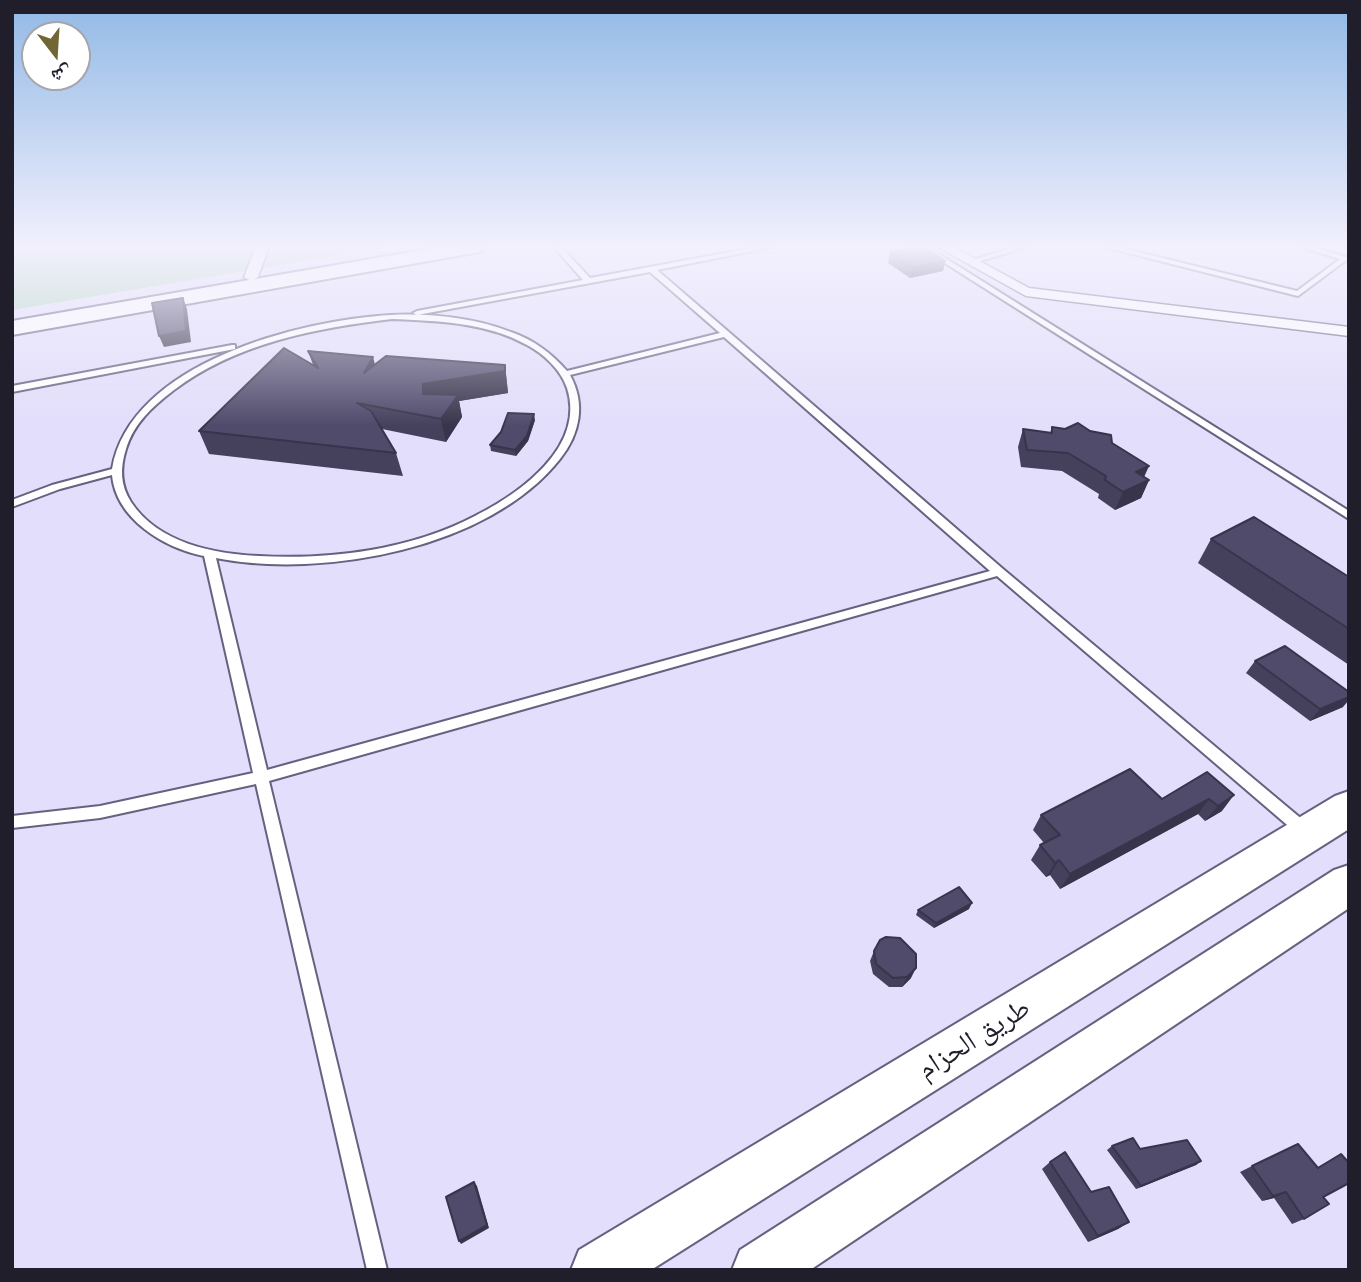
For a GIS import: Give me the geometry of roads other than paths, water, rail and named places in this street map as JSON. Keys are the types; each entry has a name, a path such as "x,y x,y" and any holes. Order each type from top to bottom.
{"street":[{"path":"12,318 83,306"},
{"path":"12,328 127,306"},
{"path":"1138,306 1349,332"},
{"name":"طريق الحزام","path":"600,1270 1349,808"},
{"path":"760,1270 1349,884"}],"lane":[{"path":"12,389 257,342 347,321 392,317 453,306"},
{"path":"693,306 999,572 1308,833"},
{"path":"1015,306 1349,516"},
{"path":"257,342 213,361 174,384 143,411 122,441 115,471 121,497 139,520 169,540 209,554 264,562 326,561 388,551 447,533 497,509 535,482 561,453 575,424 575,398 565,374 548,356 525,341 498,330 465,322 392,317"},
{"path":"565,374 725,334"},
{"path":"12,504 56,487 115,471"},
{"path":"209,554 377,1270"},
{"path":"12,822 100,812 262,777 999,572"}]}
